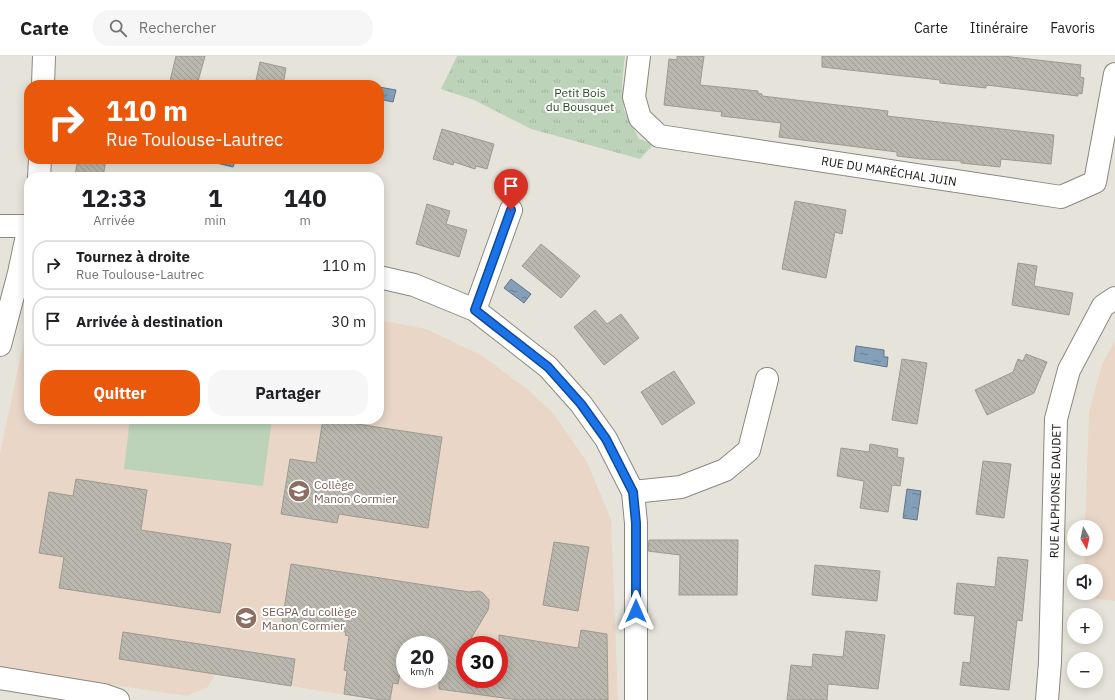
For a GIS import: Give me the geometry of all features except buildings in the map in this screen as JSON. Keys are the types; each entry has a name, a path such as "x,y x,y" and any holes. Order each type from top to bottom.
{"street":[{"path":"43,80 44,56"},
{"name":"RUE DU MARÉCHAL JUIN","path":"638,56 634,97 640,118 659,136 1061,197 1096,182 1115,74"},
{"path":"475,310 511,210"},
{"path":"0,226 24,226"},
{"path":"0,345 24,250"},
{"path":"384,278 414,285 475,310 548,367 581,404 606,439 633,492 636,523 636,700"},
{"name":"RUE ALPHONSE DAUDET","path":"1047,700 1050,662 1056,419 1069,370 1103,306 1115,298"},
{"path":"633,492 681,487 725,470 749,450 767,379"},
{"path":"0,678 104,695 118,700"}],"shaded area":[{"name":"Collège Manon Cormier","path":"384,321 426,329 481,355 527,389 553,413 587,462 611,519 618,700 377,700 215,674 208,687 187,696 0,668 0,454 24,340 24,424 384,424"},
{"path":"1115,341 1115,601 1103,600 1103,564 1084,564 1085,556 1103,556 1103,520 1085,520 1089,413 1102,364"}],"green space":[{"name":"Petit Bois du Bousquet","path":"457,56 625,56 622,83 624,110 639,139 654,144 640,159 531,129 474,100 441,89"},
{"path":"129,424 271,424 263,486 124,469"}],"water":[{"path":"384,88 396,90 393,102 384,100"},
{"path":"220,164 234,164 233,167"},
{"path":"511,279 531,294 524,303 504,288"},
{"path":"856,346 884,350 884,357 888,357 887,367 854,361"},
{"path":"907,489 921,491 917,520 903,518"}],"place":[{"name":"Collège Manon Cormier","path":"299,491"},
{"name":"SEGPA du collège Manon Cormier","path":"246,618"}],"route":[{"path":"511,210 475,310 548,367 581,404 606,439 633,492 636,523 636,611"}]}
